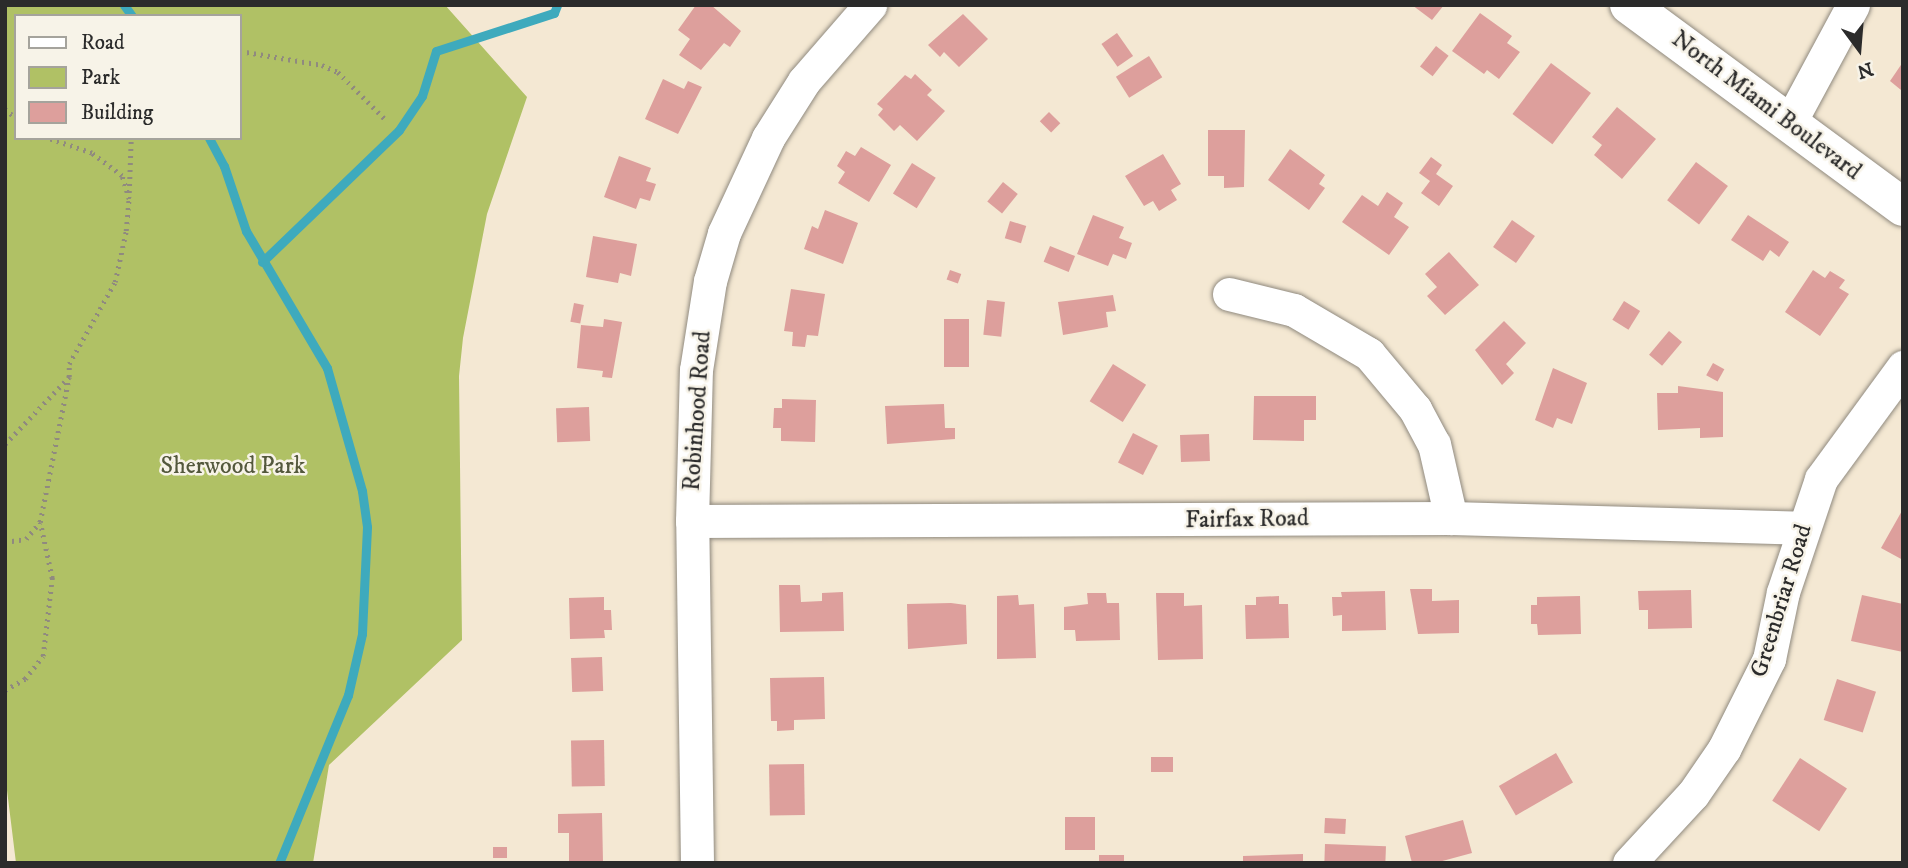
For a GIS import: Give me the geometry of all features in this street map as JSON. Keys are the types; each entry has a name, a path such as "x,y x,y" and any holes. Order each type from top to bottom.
{"main road":[{"name":"North Miami Boulevard","path":"1629,5 1903,207"}],"street":[{"name":"Robinhood Road","path":"697,863 692,521 696,370 710,281 724,233 757,158 804,81 870,5"},
{"path":"1789,124 1853,5"},
{"path":"1229,294 1294,310 1369,354 1415,409 1434,444 1451,518"},
{"name":"Greenbriar Road","path":"1629,863 1693,794 1724,749 1769,659 1802,528 1821,479 1903,367"},
{"name":"Fairfax Road","path":"692,521 1451,518 1802,528"}],"path":[{"path":"242,51 322,65 338,72 386,120"},
{"path":"53,140 92,153 111,166 122,176 129,199"},
{"path":"5,690 25,679 43,656 52,578 40,522 69,377 69,364 115,282 129,199 131,140"},
{"path":"5,444 69,377"},
{"path":"5,542 26,539 40,522"}],"green space":[{"name":"Sherwood Park","path":"5,5 445,5 527,97 487,214 463,338 459,376 462,640 329,765 313,863 16,863 5,774"}],"building":[{"path":"696,5 711,5 741,31 730,47 724,43 701,70 679,55 690,39 678,30"},
{"path":"1412,5 1444,5 1432,20"},
{"path":"1480,13 1512,36 1507,43 1520,52 1499,79 1487,70 1484,74 1452,51"},
{"path":"963,14 988,39 959,67 944,52 940,57 928,45"},
{"path":"1117,33 1133,56 1117,67 1101,44"},
{"path":"1436,46 1449,56 1433,76 1420,66"},
{"path":"1149,56 1162,77 1129,98 1116,77"},
{"path":"1903,62 1903,88 1901,90 1890,81"},
{"path":"1551,63 1591,93 1552,144 1512,114"},
{"path":"915,74 932,90 927,95 945,111 917,141 900,125 894,131 878,115 883,109 877,104 905,75 911,79"},
{"path":"663,79 684,89 688,81 702,87 678,134 645,119"},
{"path":"1617,107 1656,139 1622,179 1594,155 1602,145 1592,137"},
{"path":"1049,112 1060,123 1051,133 1040,121"},
{"path":"1208,130 1245,130 1244,187 1224,188 1224,176 1208,176"},
{"path":"861,147 891,165 869,202 838,183 845,172 837,166 846,151 855,156"},
{"path":"1290,149 1325,175 1319,184 1325,188 1309,210 1268,180"},
{"path":"1163,154 1181,184 1171,190 1177,200 1159,211 1153,201 1144,206 1125,176"},
{"path":"619,156 651,168 646,181 656,184 650,201 640,198 636,209 604,197"},
{"path":"1431,157 1442,165 1436,174 1453,186 1439,206 1421,193 1430,181 1419,173"},
{"path":"1696,162 1728,186 1699,224 1667,200"},
{"path":"912,163 936,178 917,208 893,194"},
{"path":"1003,182 1018,194 1002,213 987,201"},
{"path":"1387,192 1403,203 1394,217 1409,227 1389,255 1342,222 1362,195 1378,206"},
{"path":"825,210 858,223 843,264 804,249 812,226 818,229"},
{"path":"1093,215 1124,227 1119,238 1132,243 1126,259 1113,254 1108,266 1077,254"},
{"path":"1748,215 1789,242 1779,257 1770,250 1763,261 1731,240"},
{"path":"1512,220 1535,236 1516,263 1493,247"},
{"path":"1010,221 1026,226 1021,243 1005,238"},
{"path":"593,236 637,244 631,276 620,273 618,283 586,277"},
{"path":"1050,246 1075,256 1069,272 1044,262"},
{"path":"1449,252 1479,285 1445,315 1427,296 1437,287 1425,274"},
{"path":"950,270 961,274 958,284 947,279"},
{"path":"1813,270 1825,278 1830,271 1845,280 1839,288 1849,294 1820,336 1785,312"},
{"path":"791,289 825,294 818,336 807,335 805,347 792,346 793,332 784,331"},
{"path":"1113,295 1116,311 1106,312 1108,327 1063,335 1058,302"},
{"path":"987,300 1005,302 1001,337 983,335"},
{"path":"1624,301 1640,311 1628,330 1612,320"},
{"path":"574,303 584,305 580,324 570,322"},
{"path":"604,319 622,322 612,378 602,377 603,371 577,368 581,325 603,327"},
{"path":"944,319 969,319 969,367 944,367"},
{"path":"1504,321 1526,343 1506,364 1514,373 1502,385 1475,350"},
{"path":"1669,331 1682,342 1662,366 1649,355"},
{"path":"1713,363 1724,369 1718,382 1706,375"},
{"path":"1113,364 1146,385 1123,422 1090,401"},
{"path":"1553,368 1587,383 1572,424 1557,418 1553,428 1535,420"},
{"path":"1678,386 1723,392 1723,437 1700,438 1700,428 1658,430 1657,393 1678,393"},
{"path":"1254,396 1316,396 1316,420 1304,420 1304,441 1253,440"},
{"path":"782,399 816,400 815,442 781,441 781,428 773,428 774,408 782,408"},
{"path":"944,404 945,428 955,428 955,439 887,444 885,406"},
{"path":"589,407 590,441 557,442 556,408"},
{"path":"1133,433 1158,446 1143,475 1118,462"},
{"path":"1209,434 1210,461 1181,462 1180,435"},
{"path":"1903,509 1903,560 1881,548"},
{"path":"779,585 800,585 801,602 822,601 822,593 843,592 844,631 780,632"},
{"path":"1410,589 1432,589 1432,601 1459,600 1459,633 1418,634"},
{"path":"1691,590 1692,628 1648,629 1648,610 1639,610 1638,591"},
{"path":"1385,591 1386,630 1342,631 1342,615 1333,616 1332,597 1342,597 1341,592"},
{"path":"1087,593 1106,593 1107,603 1119,603 1120,640 1076,641 1075,630 1064,630 1064,607 1088,604"},
{"path":"1156,593 1184,593 1184,606 1202,605 1203,659 1158,660"},
{"path":"1018,595 1019,605 1034,604 1036,658 997,659 997,596"},
{"path":"1862,595 1903,604 1903,652 1851,641"},
{"path":"1279,596 1279,604 1288,604 1289,638 1246,639 1245,605 1256,605 1256,597"},
{"path":"1580,596 1581,634 1538,635 1537,624 1531,624 1531,605 1537,605 1537,597"},
{"path":"604,597 604,610 611,610 612,630 604,630 605,638 570,639 569,598"},
{"path":"907,604 966,605 967,644 908,649"},
{"path":"602,657 603,691 572,692 571,658"},
{"path":"824,677 825,719 794,720 794,730 777,731 777,721 771,721 770,678"},
{"path":"1837,679 1876,692 1863,733 1824,720"},
{"path":"604,740 605,786 572,787 571,741"},
{"path":"1556,753 1573,782 1516,815 1499,786"},
{"path":"1151,757 1173,757 1173,772 1151,772"},
{"path":"1800,758 1847,788 1819,831 1772,801"},
{"path":"804,764 805,815 770,816 769,765"},
{"path":"602,813 603,862 569,863 569,833 558,833 558,814"},
{"path":"1065,817 1095,817 1095,850 1065,850"},
{"path":"1325,818 1346,819 1345,834 1324,833"},
{"path":"1463,820 1472,853 1435,863 1412,863 1405,836"},
{"path":"1325,844 1386,846 1385,863 1324,863"},
{"path":"493,847 507,847 507,858 493,858"},
{"path":"1303,854 1303,863 1243,863 1243,856"},
{"path":"1099,855 1124,855 1124,863 1099,863"}],"waterway":[{"path":"124,5 131,14"},
{"path":"262,262 399,130 422,96 436,51 554,13 557,5"},
{"path":"210,140 224,166 246,231 327,368 362,491 367,527 362,634 348,695 279,863"}]}
